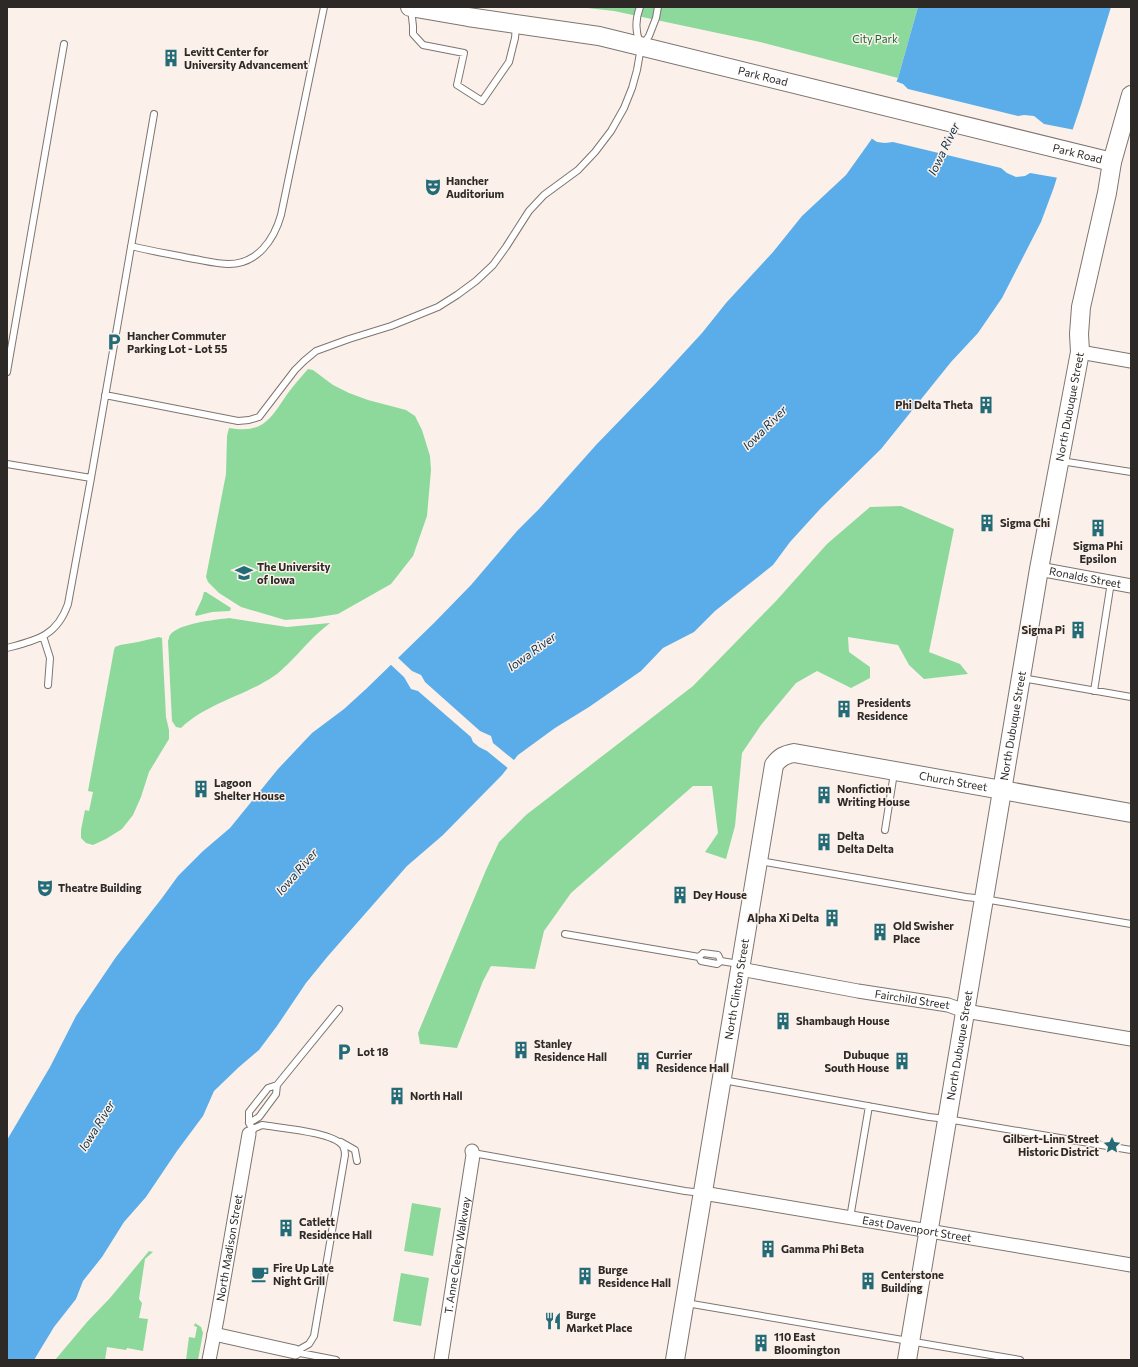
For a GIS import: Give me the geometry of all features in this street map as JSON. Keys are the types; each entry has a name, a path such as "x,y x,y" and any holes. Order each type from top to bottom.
{"main road":[{"name":"Park Road","path":"410,7 599,36 1112,162"},
{"name":"North Dubuque Street","path":"907,1360 1039,569 1080,352 1079,334 1081,307 1107,193 1112,162 1131,95"},
{"name":"North Clinton Street","path":"675,1360 774,766 779,759 785,755 794,753 799,754"},
{"name":"Church Street","path":"799,754 1131,813"}],"street":[{"path":"1080,352 1131,361"},
{"name":"Ronalds Street","path":"1039,569 1131,586"},
{"name":"Fairchild Street","path":"741,966 858,991 1131,1039"},
{"name":"North Madison Street","path":"209,1360 250,1129"},
{"name":"T. Anne Cleary Walkway","path":"442,1360 473,1152"},
{"name":"East Davenport Street","path":"703,1193 1131,1265"},
{"path":"214,1334 295,1352"}],"lane":[{"path":"132,246 219,264 230,264 248,260 265,248 276,232 282,216 324,7"},
{"path":"410,7 413,34 423,45 464,53 457,85 482,101 509,62 516,24"},
{"path":"640,7 636,20 636,32 642,47"},
{"path":"106,395 238,421 249,420 259,417 295,370 316,351 417,317 438,307 457,295 476,281 492,265 506,247 529,211 544,195 578,170 595,152 611,131 624,108 632,88 642,47 649,36 656,18 658,7"},
{"path":"7,372 64,44"},
{"path":"7,648 30,642 49,632 64,615 68,604 106,395 154,114"},
{"path":"1060,461 1131,472"},
{"path":"7,464 91,478"},
{"path":"1094,691 1111,582"},
{"path":"43,636 50,658 48,684"},
{"path":"1021,678 1131,698"},
{"path":"886,830 894,772"},
{"path":"758,861 1131,924"},
{"path":"565,934 699,957 701,962 717,964 721,961 741,966"},
{"path":"250,1129 249,1112 268,1088 277,1085 339,1009"},
{"path":"722,1080 930,1117 1131,1150"},
{"path":"250,1129 276,1094 277,1085"},
{"path":"850,1218 869,1106"},
{"path":"250,1129 262,1126 317,1134 336,1140 355,1150 357,1161"},
{"path":"295,1352 309,1344 315,1333 345,1155 344,1146 336,1140"},
{"path":"473,1152 703,1193"},
{"path":"684,1303 1020,1360"},
{"path":"295,1352 336,1360"}],"green space":[{"name":"City Park","path":"578,7 918,7 898,78 760,42 614,11"},
{"path":"308,369 313,370 333,385 349,393 368,400 406,410 415,416 422,430 430,456 431,470 427,516 413,556 391,584 338,614 285,620 241,607 219,593 208,582 206,577 226,474 227,436 229,428 250,429 265,422 271,417 290,390"},
{"path":"901,506 954,529 929,652 960,664 968,674 924,679 909,665 898,645 848,637 849,652 870,667 870,678 851,688 817,671 796,683 761,725 742,753 735,826 726,859 705,852 718,833 712,786 693,786 571,893 544,931 535,969 491,966 483,981 457,1048 420,1044 418,1033 499,842 526,815 693,686 776,601 827,544 870,507"},
{"path":"204,592 231,608 230,611 212,612 196,616 195,614"},
{"path":"229,618 287,627 330,623 276,675 251,689 202,712 181,728 176,727 172,721 168,641 170,635 175,631 189,625"},
{"path":"159,637 162,638 166,717 169,730 169,739 149,772 141,797 133,815 122,829 93,845 86,843 81,838 81,830 85,810 89,811 93,792 88,791 115,647"},
{"path":"412,1203 441,1208 433,1256 404,1251"},
{"path":"149,1251 153,1252 145,1259 139,1299 142,1303 139,1318 148,1319 143,1351 127,1348 126,1350 107,1347 105,1360 55,1360 87,1322 110,1298"},
{"path":"401,1273 429,1278 421,1326 393,1321"},
{"path":"195,1323 201,1327 203,1333 198,1360 186,1360 189,1337 195,1338 197,1327 194,1326"}],"water":[{"name":"Iowa River","path":"918,7 1111,7 1081,105 1041,222 1002,298 978,333 951,362 881,449 821,508 790,542 773,565 715,611 694,632 663,648 641,671 589,707 555,728 518,755 502,775 443,835 407,866 306,983 259,1050 214,1091 203,1116 146,1197 124,1222 102,1257 83,1281 76,1299 54,1327 34,1360 7,1360 7,1140 50,1067 76,1016 116,957 178,876 203,851 230,828 278,769 312,733 344,709 366,689 471,585 517,531 702,333 726,303 773,252 802,216 846,175 871,140 898,78"}],"pier":[{"path":"895,81 903,84 908,89 1018,116 1034,116 1044,124 1075,130 1059,178 1030,173 1025,176 1016,177 1007,173 1001,168 893,142 877,142 871,138"},
{"path":"396,656 412,671 421,675 425,682 480,731 491,736 493,743 515,761 509,769 487,751 473,742 471,737 418,691 411,689 404,677 389,663"}],"place":[{"name":"Levitt Center for University Advancement","path":"171,58"},
{"name":"Hancher Auditorium","path":"433,187"},
{"name":"Hancher Commuter Parking Lot - Lot 55","path":"114,342"},
{"name":"Phi Delta Theta","path":"986,405"},
{"name":"Sigma Chi","path":"987,523"},
{"name":"Sigma Phi Epsilon","path":"1098,528"},
{"name":"The University of Iowa","path":"244,573"},
{"name":"Sigma Pi","path":"1078,630"},
{"name":"Presidents Residence","path":"844,709"},
{"name":"Lagoon Shelter House","path":"201,789"},
{"name":"Nonfiction Writing House","path":"824,795"},
{"name":"Delta Delta Delta","path":"824,842"},
{"name":"Theatre Building","path":"45,888"},
{"name":"Dey House","path":"680,895"},
{"name":"Alpha Xi Delta","path":"832,918"},
{"name":"Old Swisher Place","path":"880,932"},
{"name":"Shambaugh House","path":"783,1021"},
{"name":"Stanley Residence Hall","path":"521,1050"},
{"name":"Lot 18","path":"344,1052"},
{"name":"Currier Residence Hall","path":"643,1061"},
{"name":"Dubuque South House","path":"902,1061"},
{"name":"North Hall","path":"397,1096"},
{"name":"Gilbert-Linn Street Historic District","path":"1112,1145"},
{"name":"Catlett Residence Hall","path":"286,1228"},
{"name":"Gamma Phi Beta","path":"768,1249"},
{"name":"Fire Up Late Night Grill","path":"260,1274"},
{"name":"Burge Residence Hall","path":"585,1276"},
{"name":"Centerstone Building","path":"868,1281"},
{"name":"Burge Market Place","path":"553,1321"},
{"name":"110 East Bloomington","path":"761,1343"}]}
